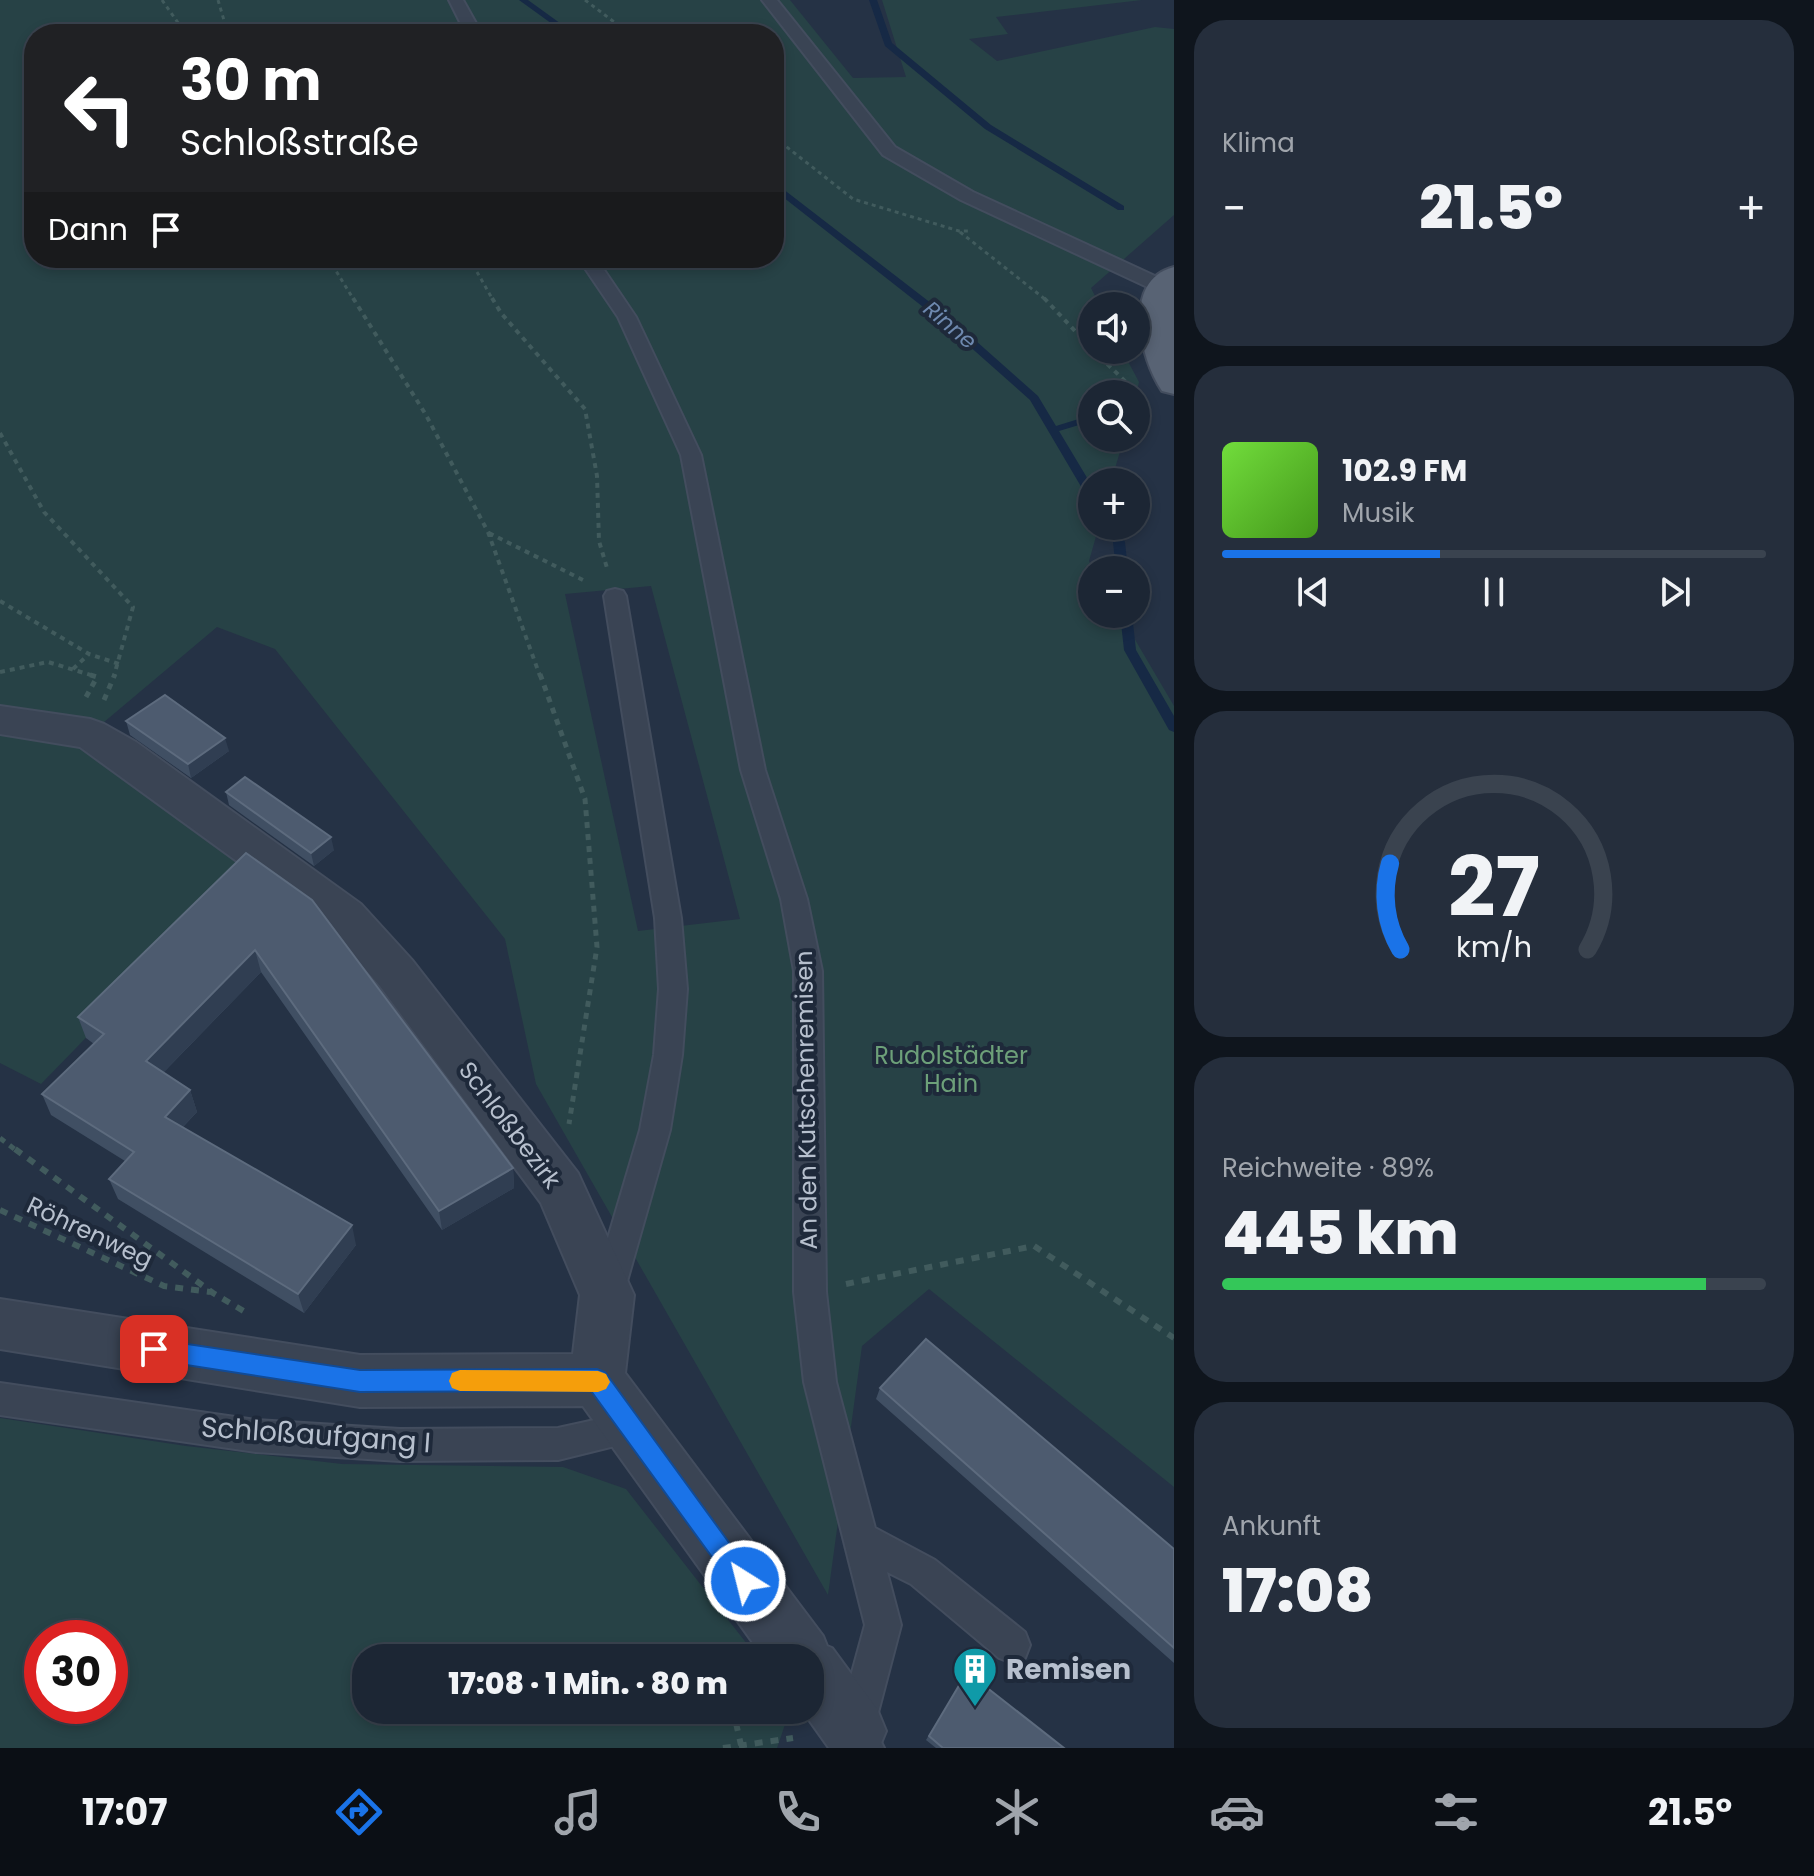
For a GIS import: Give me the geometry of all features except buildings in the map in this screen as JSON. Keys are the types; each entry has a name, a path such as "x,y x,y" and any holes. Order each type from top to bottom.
{"main road":[{"path":"1168,281 1156,301 1156,326 1160,352 1174,384"}],"street":[{"path":"0,720 90,734"},
{"name":"Schloßbezirk","path":"90,734 345,916 396,973 560,1189 607,1295"},
{"path":"607,1295 597,1380 791,1644"},
{"path":"0,1324 360,1381 597,1380"},
{"path":"824,1689 860,1739"}],"lane":[{"path":"456,0 469,24"},
{"path":"769,0 889,151 967,196 1040,231 1168,281"},
{"name":"An den Kutschenremisen","path":"594,268 627,317 691,455 753,770 794,899 808,971 810,1292 820,1382 883,1625 860,1739"},
{"path":"607,1295 655,1130 668,1055 673,989 668,918 615,596"},
{"name":"Schloßaufgang I","path":"0,1399 256,1436 400,1445 558,1444 631,1428"},
{"path":"859,1538 923,1572 1012,1645"}],"path":[{"path":"162,0 179,24"},
{"path":"218,0 225,24"},
{"path":"585,0 617,24"},
{"path":"784,145 853,199 959,231 1040,231"},
{"path":"959,231 1024,280 1078,331"},
{"path":"334,268 426,415 488,532 585,799 597,947 560,1189"},
{"path":"475,268 501,313 585,409 597,476 599,541 615,596"},
{"path":"0,433 44,512 133,607 119,664 90,734 75,718 97,677 48,662 0,672"},
{"path":"488,532 615,596"},
{"path":"0,601 89,654 119,664"},
{"path":"73,669 89,654"},
{"name":"Röhrenweg","path":"0,1138 213,1293 164,1286 0,1210"},
{"path":"810,1292 939,1263 1034,1246 1174,1338"},
{"path":"736,1724 746,1745"},
{"path":"723,1748 860,1739"}],"green space":[{"name":"Rudolstädter Hain","path":"0,0 790,0 853,78 906,77 882,0 1142,0 996,17 1008,34 969,39 997,61 1155,27 1174,29 1174,215 1091,288 1093,292 1078,292 1078,364 1129,364 1138,380 1078,380 1078,452 1120,452 1115,468 1078,468 1078,540 1095,540 1090,556 1078,556 1078,628 1128,628 1174,706 1174,1487 929,1289 862,1346 828,1595 536,1084 505,939 275,649 217,627 97,728 0,714","holes":["651,586 740,919 638,931 565,594"]},
{"path":"0,729 74,738 250,869 41,1084 0,1063"},
{"path":"0,1418 186,1446 342,1464 563,1467 626,1489 747,1644 352,1644 352,1724 785,1724 777,1748 0,1748"}],"waterway":[{"name":"Rinne","path":"523,0 557,24"},
{"name":"Rinne","path":"873,0 888,44 988,127 1121,208"},
{"name":"Rinne","path":"784,193 945,319 1034,398 1053,430"},
{"path":"1053,430 1078,422"},
{"name":"Rinne","path":"1053,430 1078,472"},
{"name":"Rinne","path":"1118,540 1120,556"},
{"name":"Rinne","path":"1128,628 1130,650 1174,727"}],"slow traffic":[{"path":"460,1381 598,1382"}],"place":[{"name":"Remisen","path":"975,1708"}],"route":[{"path":"154,1349 360,1381 597,1380 745,1581"}]}
